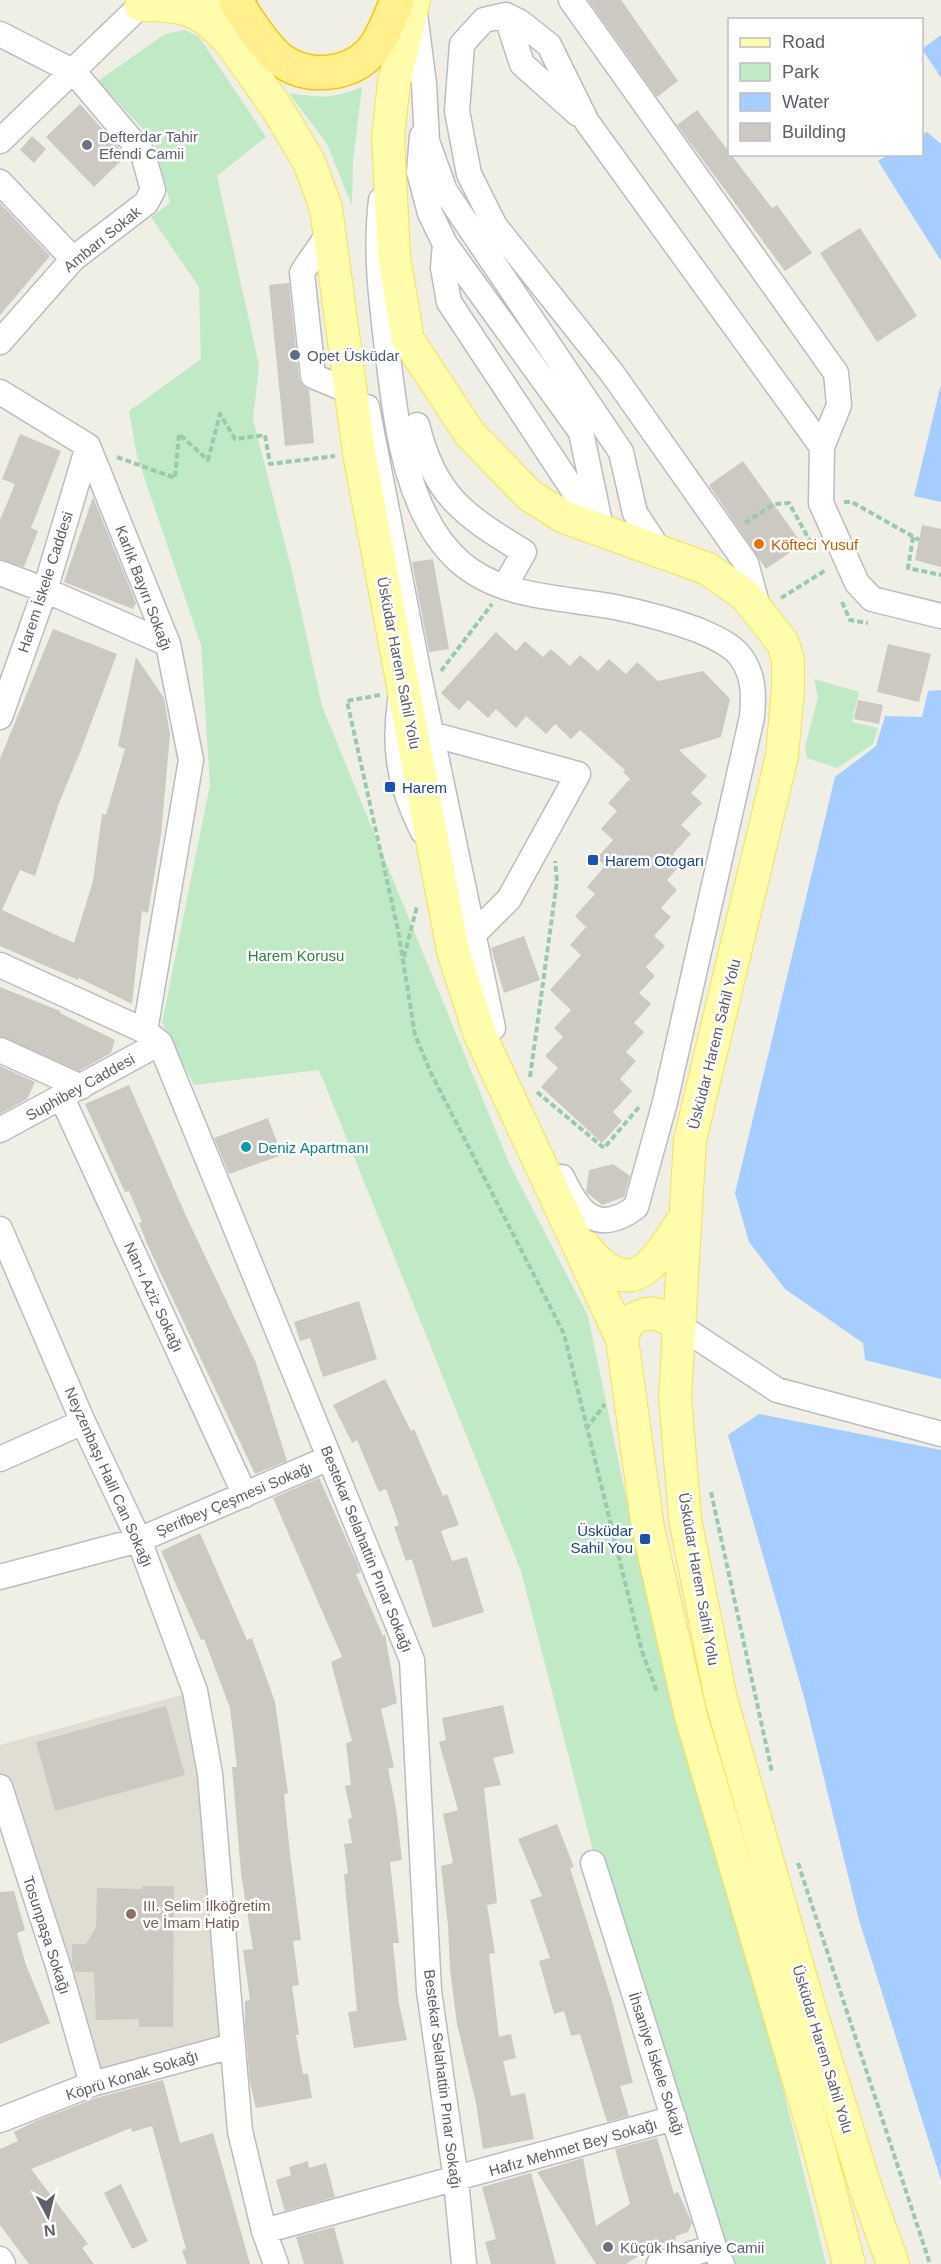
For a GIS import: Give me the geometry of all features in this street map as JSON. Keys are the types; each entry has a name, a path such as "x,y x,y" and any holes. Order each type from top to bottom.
{"highway":[{"path":"236,0 267,44 283,62 310,72 337,71 352,66 371,52 408,1"}],"main road":[{"name":"Üsküdar Harem Sahil Yolu","path":"214,0 231,43 278,108 309,162 326,208 349,391 393,686 434,853 453,951 480,1035 622,1339 648,1528 691,1716 820,2152 849,2264"},
{"name":"Üsküdar Harem Sahil Yolu","path":"408,1 394,81 388,137 394,255 408,340 470,434 529,495 564,517 708,569 746,596 768,607 788,660 788,689 782,756 690,1140 683,1220 675,1397 685,1519 720,1699 809,2006 866,2189 893,2264"},
{"path":"144,2 178,5 214,25 231,43"},
{"path":"573,1232 597,1262 610,1271 634,1276 646,1270 659,1258 683,1220"},
{"path":"622,1339 627,1324 644,1313 653,1312 663,1315 680,1326"}],"street":[{"path":"571,0 837,374 839,405 822,447 821,503 857,583 872,598 941,616"},
{"path":"408,1 424,102 427,141 445,191 621,452 635,513 660,551"},
{"path":"0,141 144,2"},
{"path":"768,607 746,563 612,373 495,226 469,174 457,111 462,44 484,20 506,15 520,22 549,45 587,122 822,447"},
{"path":"0,34 74,72"},
{"name":"Ambarı Sokak","path":"0,342 73,260 146,203 153,190 143,154 74,72"},
{"path":"424,102 419,172 430,213 445,244 581,432 602,532"},
{"path":"336,289 352,324 431,734 487,1008 500,1051 574,1203 590,1216 606,1222 622,1217 636,1207 665,1102 752,717 752,678 739,654 728,646 671,620 615,607 523,593 490,581 461,563 438,538 422,508 398,433 381,296 377,234 388,137"},
{"path":"0,182 73,260"},
{"path":"329,231 320,250 308,261 302,273 313,376 349,391"},
{"path":"445,244 443,268 448,302 602,532"},
{"path":"0,392 88,446"},
{"path":"417,425 426,459 444,490 457,505 482,526 524,552 505,586"},
{"name":"Harem İskele Caddesi","path":"0,717 45,590 88,446"},
{"name":"Karlık Bayırı Sokağı","path":"88,446 168,644 191,760 153,1037"},
{"path":"0,573 45,590 168,644"},
{"path":"431,734 578,774 509,899 472,936"},
{"path":"0,965 153,1037"},
{"name":"Suphibey Caddesi","path":"0,1130 72,1092 153,1037"},
{"name":"Bestekar Selahattin Pınar Sokağı","path":"153,1037 412,1660 429,1991 456,2180 464,2264"},
{"path":"0,1050 72,1092"},
{"name":"Nan-ı Aziz Sokağı","path":"72,1092 245,1495"},
{"name":"Neyzenbaşı Halil Can Sokağı","path":"0,1229 83,1422 140,1540 195,1691 208,1762 240,2131 264,2231 276,2264"},
{"path":"680,1326 777,1390 941,1434"},
{"path":"0,1459 83,1422"},
{"name":"Şerifbey Çeşmesi Sokağı","path":"0,1577 140,1540 329,1458"},
{"name":"Tosunpaşa Sokağı","path":"0,1786 59,1969 92,2084"},
{"name":"İhsaniye İskele Sokağı","path":"593,1863 718,2255"},
{"name":"Köprü Konak Sokağı","path":"0,2120 92,2084 232,2046"},
{"name":"Hafız Mehmet Bey Sokağı","path":"264,2231 456,2180 674,2118"},
{"path":"659,2264 718,2255"},
{"path":"0,2259 3,2264"}],"path":[{"path":"88,446 175,478 178,434 208,460 220,414 235,439 265,435 270,464 359,453"},
{"path":"789,503 852,502 919,540"},
{"path":"913,537 908,568 941,575"},
{"path":"768,607 826,570"},
{"path":"436,672 443,671 505,586"},
{"path":"393,686 347,701 403,961 416,1035 431,1073 564,1334 642,1651 657,1694"},
{"path":"553,820 557,880 529,1085 604,1148 648,1096 665,1102"},
{"path":"403,961 420,898"},
{"path":"586,1429 609,1399"},
{"path":"710,1485 773,1780"},
{"path":"796,1857 930,2264"}],"shaded area":[{"name":"III. Selim İlköğretim ve İmam Hatip","path":"195,1691 232,2046 92,2084 0,1787 0,1745"}],"green space":[{"name":"Harem Korusu","path":"185,30 199,37 266,137 217,176 259,365 253,419 293,575 322,706 509,1163 588,1316 634,1535 776,2060 826,2264 734,2264 720,2237 593,1851 521,1571 319,1070 194,1085 162,1023 210,785 201,645 137,456 129,411 201,359 199,287 151,217 170,203 154,141 98,81 165,34"},
{"path":"362,87 353,161 352,206 327,144 289,93 327,96 343,94"},
{"path":"814,679 859,692 852,722 878,728 873,744 837,768 807,758 805,747 818,697"}],"water":[{"path":"941,35 941,78 923,51"},
{"path":"927,132 941,144 941,261 878,161 886,156 923,156 923,134"},
{"path":"941,384 941,502 914,496"},
{"path":"941,690 941,1379 865,1360 863,1343 785,1289 749,1242 735,1193 835,777 876,746 885,716 922,717 928,691"},
{"path":"759,1414 941,1450 941,2180 859,1920 804,1697 728,1435"}],"building":[{"path":"588,0 621,0 678,81 657,97"},
{"name":"Defterdar Tahir Efendi Camii","path":"80,104 126,156 94,187 46,137"},
{"path":"697,110 728,151 728,156 732,156 772,208 777,205 812,253 785,271 677,125"},
{"path":"32,136 46,149 34,163 20,150"},
{"path":"0,203 50,256 0,315"},
{"path":"860,228 917,316 877,342 820,253"},
{"path":"289,283 299,378 302,385 309,390 314,443 285,446 269,285"},
{"path":"20,434 61,451 31,528 38,531 24,567 0,559 0,520 15,484 2,479"},
{"path":"743,461 802,544 766,569 709,485"},
{"path":"93,497 136,603 133,609 64,582"},
{"path":"922,525 941,529 941,567 915,560"},
{"path":"433,559 449,649 429,652 412,562"},
{"path":"53,629 117,654 59,803 35,876 20,870 2,910 74,943 93,881 102,814 106,815 125,749 118,746 136,657 164,698 170,735 161,835 148,913 142,911 132,1004 79,978 78,980 0,946 0,759"},
{"path":"496,632 516,651 525,641 543,657 551,649 570,666 580,655 598,671 609,659 626,674 637,662 658,681 703,671 730,699 721,737 679,750 707,776 691,793 702,803 681,825 691,834 673,854 682,863 667,880 677,890 661,908 671,917 654,936 665,946 646,967 655,976 639,993 651,1004 634,1023 644,1032 626,1052 636,1061 620,1079 632,1091 613,1112 622,1121 602,1143 541,1087 558,1068 545,1056 563,1037 554,1028 571,1010 550,990 581,955 570,945 586,927 575,916 595,894 587,887 605,866 597,858 613,840 601,829 617,811 608,803 630,779 623,772 625,770 580,730 571,739 555,724 546,734 526,716 516,728 496,709 488,718 468,700 459,710 441,693"},
{"path":"888,644 931,654 919,702 877,692"},
{"path":"858,700 883,705 879,724 854,719"},
{"path":"524,936 540,980 504,993 491,948"},
{"path":"0,987 60,1011 115,1040 111,1053 79,1071 0,1036"},
{"path":"0,1066 35,1082 27,1099 0,1114"},
{"path":"129,1085 186,1216 256,1363 287,1461 255,1474 147,1244 139,1223 142,1222 129,1191 125,1192 85,1104"},
{"name":"Deniz Apartmanı","path":"268,1118 282,1155 229,1174 214,1138"},
{"path":"613,1164 630,1176 624,1197 602,1205 586,1192 589,1170"},
{"path":"359,1301 377,1359 323,1377 310,1338 300,1341 294,1322"},
{"path":"385,1379 411,1431 414,1429 443,1496 447,1494 459,1525 441,1531 452,1561 467,1557 484,1612 433,1628 412,1559 406,1561 394,1527 399,1525 386,1489 379,1492 357,1440 352,1443 333,1405"},
{"path":"319,1478 361,1572 356,1574 383,1636 385,1634 397,1703 381,1709 394,1767 388,1769 396,1808 402,1860 390,1862 399,1943 393,1943 399,2004 407,2040 354,2048 348,2012 357,2011 344,1874 348,1873 344,1844 352,1843 348,1819 352,1818 345,1786 351,1785 346,1743 352,1741 331,1662 342,1657 273,1498"},
{"path":"200,1533 247,1640 252,1638 275,1702 288,1793 284,1794 301,1940 293,1941 299,1985 292,1986 299,2035 296,2035 303,2074 308,2074 312,2098 256,2108 250,2083 245,2025 245,2001 250,2000 243,1950 253,1949 241,1873 232,1767 237,1767 230,1708 204,1639 201,1640 161,1551"},
{"path":"503,1705 514,1753 493,1758 501,1785 484,1788 497,1903 487,1905 495,1953 489,1954 499,2037 511,2034 516,2058 503,2061 511,2096 525,2093 534,2139 483,2149 476,2103 457,2024 450,1969 448,1925 441,1866 453,1863 443,1814 458,1810 439,1742 446,1740 442,1718"},
{"path":"166,1706 185,1775 55,1811 36,1742"},
{"path":"557,1824 574,1867 570,1868 612,2001 633,2083 620,2086 629,2116 607,2122 580,2034 571,2036 564,2011 554,2014 539,1961 550,1958 530,1900 542,1896 518,1839"},
{"path":"142,1886 174,1886 173,2027 139,2027 139,2019 96,2020 94,1972 75,1972 72,1963 72,1944 86,1944 96,1927 97,1888 142,1889"},
{"path":"14,1891 25,1930 17,1933 26,1965 50,2023 0,2044 0,1892"},
{"path":"163,2080 180,2143 213,2133 250,2264 187,2264 182,2250 186,2249 152,2126 132,2132 131,2128 31,2169 88,2244 82,2248 94,2264 29,2264 0,2225 0,2149 18,2141 14,2132 36,2121 96,2098"},
{"path":"657,2138 674,2194 678,2192 692,2223 688,2232 676,2236 675,2242 651,2248 626,2264 596,2264 537,2172 583,2158 596,2226 630,2204 615,2149"},
{"path":"308,2161 309,2168 326,2163 335,2197 285,2211 276,2180 291,2175 289,2167"},
{"path":"531,2173 556,2264 491,2264 485,2242 496,2239 482,2187"},
{"path":"121,2184 148,2241 132,2249 104,2193"},
{"path":"334,2227 344,2264 304,2264 296,2237"}],"place":[{"name":"Defterdar Tahir Efendi Camii","path":"87,145"},
{"name":"Opet Üsküdar","path":"295,355"},
{"name":"Köfteci Yusuf","path":"759,544"},
{"name":"Harem","path":"390,787"},
{"name":"Harem Otogarı","path":"593,860"},
{"name":"Deniz Apartmanı","path":"246,1147"},
{"name":"Üsküdar Sahil You","path":"645,1539"},
{"name":"III. Selim İlköğretim ve İmam Hatip","path":"131,1914"},
{"name":"Küçük Ihsaniye Camii","path":"608,2247"}]}
